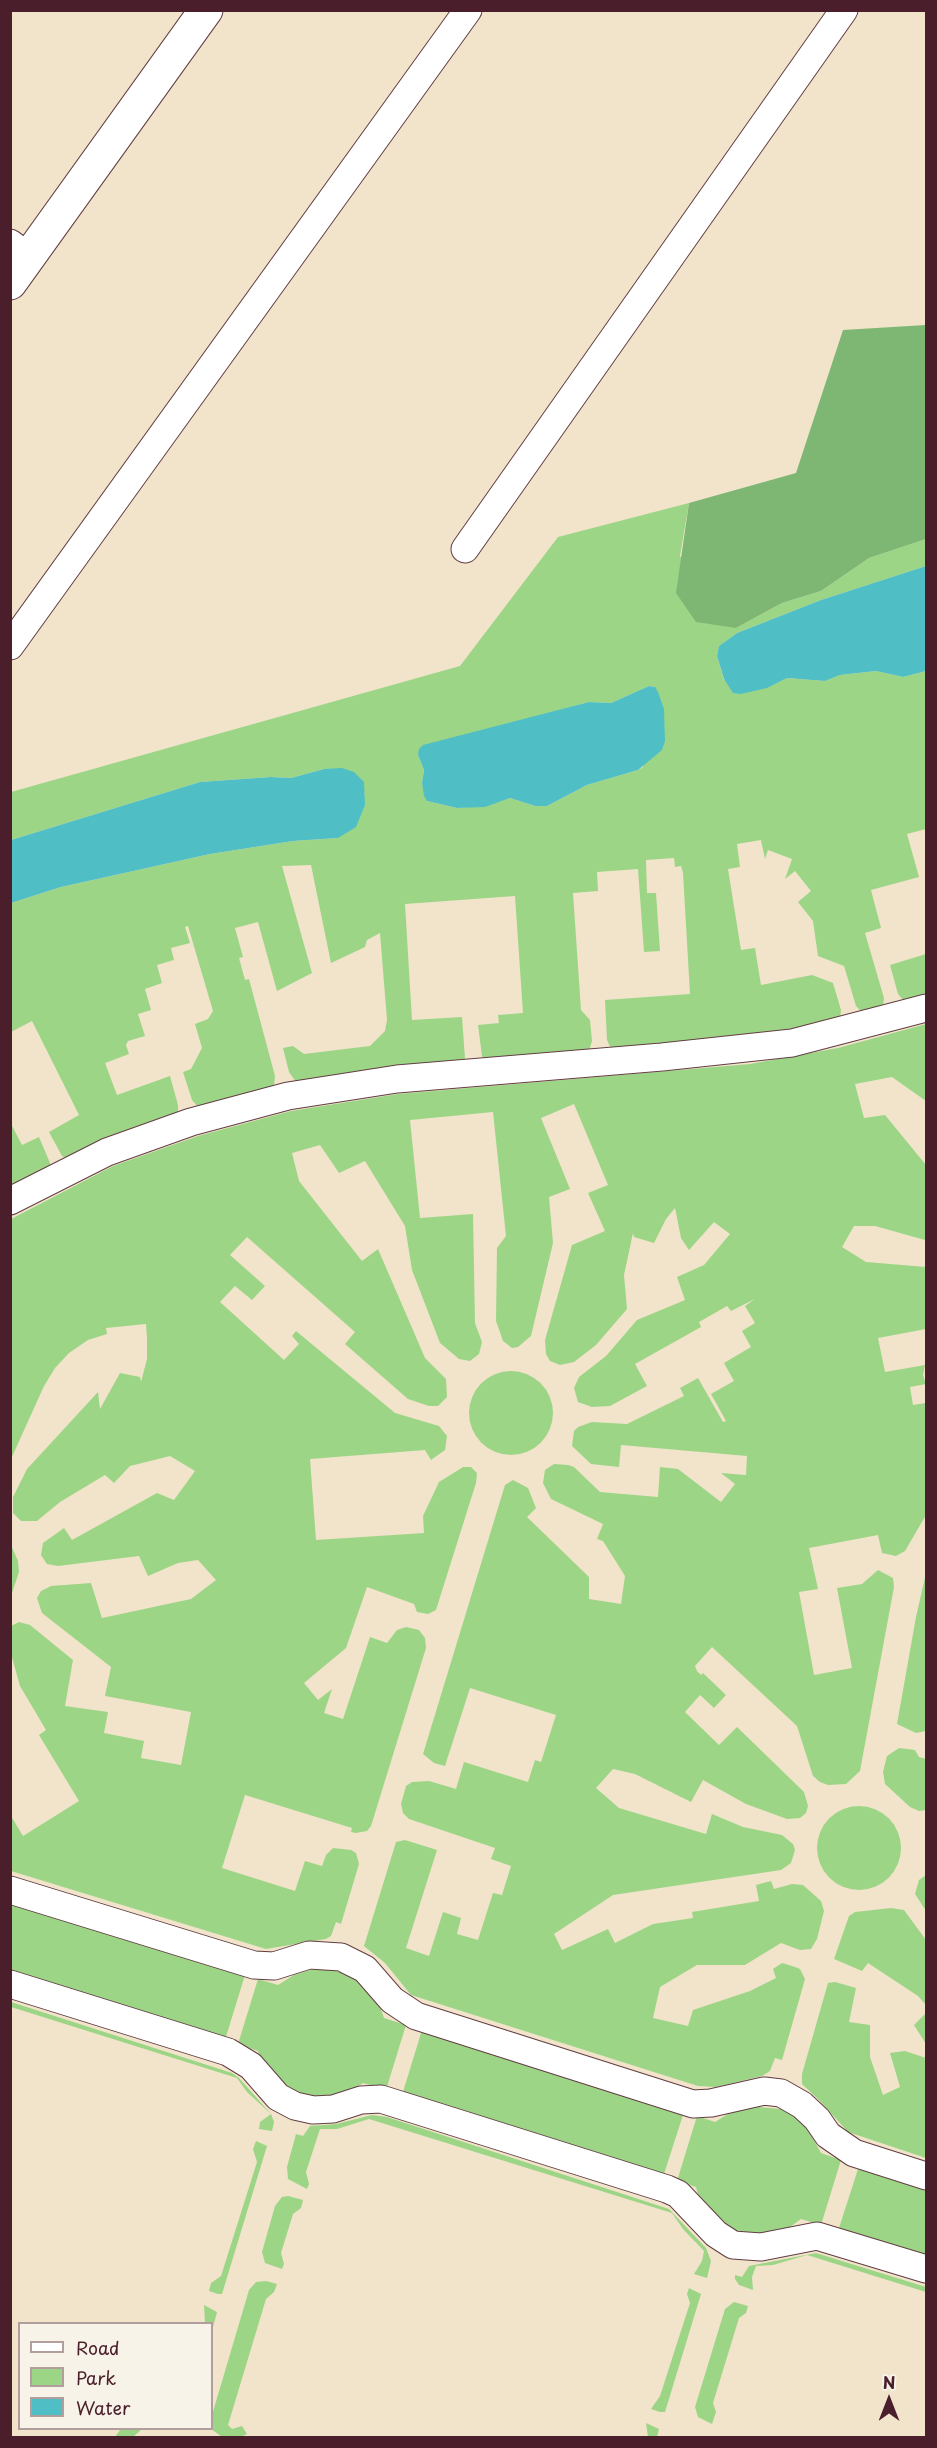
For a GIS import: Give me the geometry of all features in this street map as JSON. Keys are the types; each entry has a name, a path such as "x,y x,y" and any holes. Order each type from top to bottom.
{"street":[{"path":"17,261 206,10"},
{"path":"10,646 468,10"},
{"path":"465,549 844,10"},
{"path":"10,1201 107,1152 191,1122 288,1096 397,1079 662,1057 792,1043 927,1008"},
{"path":"10,1890 254,1965 274,1966 309,1955 341,1957 365,1969 392,2000 416,2016 693,2104 711,2103 764,2091 781,2093 802,2105 817,2119 828,2135 854,2154 927,2176"},
{"path":"10,1984 228,2052 251,2066 278,2097 295,2106 313,2110 333,2109 361,2100 381,2099 667,2189 684,2199 716,2234 733,2245 761,2247 817,2236 927,2269"}],"green space":[{"path":"926,325 926,539 869,558 821,591 782,603 736,628 696,622 676,593 689,503 796,473 843,330"},
{"path":"689,503 680,556 736,628 782,603 821,591 869,558 926,539 926,566 821,600 737,633 719,646 717,656 724,680 772,685 787,678 825,681 840,675 876,671 903,677 926,671 926,829 907,834 919,877 871,890 881,928 865,933 884,998 883,1008 863,1013 856,1006 844,966 818,956 813,921 798,902 811,891 795,871 785,879 792,859 768,850 765,859 761,840 737,844 740,867 728,869 741,950 755,948 761,985 812,975 833,983 841,1010 840,1020 790,1034 611,1049 607,1040 605,1000 690,994 681,866 675,867 674,858 646,860 647,893 656,893 660,951 644,952 638,869 597,872 598,891 573,893 581,1010 590,1020 592,1041 589,1051 484,1060 482,1056 478,1025 499,1023 498,1015 523,1013 515,896 405,904 412,1020 462,1017 465,1059 296,1082 289,1072 283,1048 293,1046 304,1054 370,1046 385,1031 387,1020 380,933 367,940 365,947 331,963 311,865 282,866 312,973 277,991 258,922 235,928 243,957 239,958 245,980 249,979 275,1076 274,1086 198,1107 192,1100 183,1072 191,1069 202,1048 195,1024 208,1019 213,1011 188,926 185,927 190,943 171,948 174,960 157,965 162,983 145,989 151,1010 138,1014 145,1036 128,1041 126,1045 129,1054 105,1063 117,1095 170,1076 178,1105 178,1114 66,1158 62,1156 49,1132 79,1115 32,1021 11,1032 11,903 61,887 210,854 293,841 338,838 365,793 324,769 291,778 271,777 200,782 11,840 11,792 460,666 558,537","holes":["649,686 655,687 643,767 638,770 587,785 547,806 535,806 510,798 485,806 457,808 427,801 422,783 424,770 418,755 511,723 589,702 611,703"]},
{"path":"926,954 926,998 904,1001 898,994 890,965"},
{"path":"926,1024 926,1101 892,1077 855,1084 864,1118 885,1115 926,1165 925,1240 875,1226 854,1226 842,1247 866,1262 926,1267 926,1329 878,1338 885,1372 925,1365 923,1375 926,1384 910,1387 913,1405 926,1403 926,1515 905,1551 896,1556 882,1553 878,1535 809,1548 818,1589 799,1592 814,1675 852,1668 837,1588 862,1584 878,1570 893,1578 894,1587 860,1771 846,1784 828,1785 820,1782 813,1776 797,1726 712,1647 695,1666 701,1675 703,1673 726,1695 714,1708 700,1695 685,1712 719,1745 737,1727 804,1792 808,1806 806,1813 800,1818 787,1819 746,1804 703,1780 691,1802 635,1774 613,1769 596,1788 619,1808 706,1834 712,1814 743,1827 782,1835 793,1844 795,1850 791,1863 781,1870 613,1895 554,1934 562,1950 608,1929 615,1943 653,1924 693,1918 692,1912 759,1901 756,1885 771,1881 774,1889 792,1884 803,1885 821,1901 824,1911 817,1939 811,1949 800,1950 781,1943 745,1965 697,1965 660,1987 653,2018 688,2026 693,2010 750,1991 776,1978 773,1969 782,1963 795,1967 800,1969 805,1979 782,2060 775,2058 770,2071 762,2076 716,2087 698,2086 411,1995 385,1963 364,1946 396,1842 405,1840 437,1850 406,1948 429,1956 443,1912 461,1918 457,1934 478,1940 493,1893 502,1895 511,1866 491,1859 495,1848 409,1819 403,1813 401,1804 406,1786 412,1782 429,1781 456,1789 464,1762 528,1782 535,1760 541,1762 556,1715 470,1688 445,1766 434,1763 423,1754 505,1485 513,1480 528,1488 536,1508 527,1517 589,1577 589,1599 621,1604 625,1576 603,1541 597,1539 603,1524 551,1499 543,1483 545,1470 554,1464 568,1465 574,1467 600,1492 658,1497 660,1467 678,1469 721,1502 735,1484 721,1473 746,1475 747,1456 621,1445 619,1467 591,1464 572,1446 574,1431 578,1427 592,1422 627,1424 684,1396 680,1388 698,1378 723,1422 726,1421 711,1394 734,1381 724,1363 751,1347 742,1331 755,1323 745,1306 755,1299 731,1311 727,1306 699,1322 701,1327 635,1364 647,1386 610,1406 592,1407 578,1402 574,1388 579,1377 606,1356 637,1320 685,1300 677,1277 704,1265 730,1234 714,1222 689,1250 681,1238 675,1208 666,1219 654,1243 634,1237 633,1233 624,1275 627,1309 596,1345 574,1362 560,1365 550,1361 546,1354 545,1340 572,1245 605,1231 588,1193 608,1185 574,1104 541,1118 570,1189 549,1197 553,1243 531,1336 518,1347 512,1348 503,1341 496,1321 497,1248 506,1236 493,1112 410,1120 420,1218 473,1214 475,1323 482,1342 479,1354 470,1361 459,1359 440,1343 412,1270 405,1226 365,1161 339,1173 320,1145 292,1153 299,1181 362,1261 378,1249 425,1358 446,1379 447,1397 438,1406 429,1406 408,1399 345,1344 355,1332 247,1237 230,1255 265,1286 252,1300 235,1286 220,1302 284,1360 299,1344 292,1336 296,1331 395,1413 439,1426 447,1436 445,1450 431,1460 425,1450 310,1459 316,1540 424,1533 423,1516 439,1482 463,1467 471,1467 477,1473 476,1483 436,1610 428,1614 417,1612 414,1604 367,1587 346,1648 304,1683 318,1700 332,1689 324,1713 343,1719 370,1637 387,1643 397,1630 406,1627 419,1630 425,1638 426,1648 371,1826 367,1831 351,1832 352,1828 245,1795 222,1868 295,1891 305,1861 322,1866 326,1855 333,1848 351,1850 356,1853 359,1864 341,1924 336,1922 331,1936 326,1939 266,1949 11,1871 11,1816 23,1836 79,1801 39,1735 46,1730 20,1686 11,1654 11,1626 19,1622 30,1625 73,1660 65,1706 108,1712 104,1733 144,1741 141,1758 181,1765 191,1712 105,1696 111,1667 42,1613 37,1598 41,1591 51,1586 91,1583 102,1618 191,1599 216,1580 198,1560 178,1563 148,1576 139,1556 58,1566 47,1564 41,1555 43,1543 64,1528 72,1540 157,1493 174,1500 195,1471 170,1456 130,1466 114,1483 105,1475 60,1502 37,1521 21,1521 13,1513 13,1497 27,1469 98,1392 100,1409 120,1373 140,1377 141,1382 147,1359 147,1339 146,1324 106,1328 107,1334 88,1340 69,1353 55,1368 44,1386 11,1459 11,1219 113,1166 198,1136 291,1111 398,1094 750,1064 838,1048"},
{"path":"10,1122 22,1145 39,1137 50,1166 10,1190"},
{"path":"511,1371 527,1374 541,1383 550,1397 553,1413 550,1429 541,1443 527,1452 511,1455 495,1452 481,1443 472,1429 469,1413 472,1397 481,1383 495,1374"},
{"path":"11,1545 18,1561 19,1572 11,1596"},
{"path":"926,1573 926,1731 916,1733 897,1724"},
{"path":"899,1748 915,1750 919,1757 926,1759 926,1810 919,1811 910,1807 885,1784 883,1772 887,1756"},
{"path":"859,1806 875,1809 889,1818 898,1832 901,1848 898,1864 889,1878 875,1887 859,1890 843,1887 829,1878 820,1864 817,1848 820,1832 829,1818 843,1809"},
{"path":"926,1875 926,1911 915,1894 919,1880"},
{"path":"10,1902 245,1975 225,2040 11,1974"},
{"path":"891,1908 904,1910 926,1940 926,2005 918,1996 868,1963 862,1971 834,1959 849,1916 855,1912"},
{"path":"327,1969 344,1973 359,1981 380,2007 384,2018 406,2025 386,2090 363,2083 348,2093 314,2099 283,2087 261,2061 258,2051 238,2044 258,1979 278,1985 294,1975 310,1970"},
{"path":"835,1982 856,1988 849,2022 870,2025 870,2057 883,2095 900,2087 890,2053 905,2051 926,2058 926,2158 848,2132 802,2084 802,2074 828,1983"},
{"path":"11,2002 232,2073 239,2078 271,2114 247,2092 237,2078 11,2007"},
{"path":"926,2013 926,2044 914,2025"},
{"path":"422,2030 684,2112 663,2177 402,2095"},
{"path":"747,2106 781,2109 796,2117 808,2129 821,2153 841,2160 821,2225 801,2219 786,2230 769,2235 735,2232 720,2224 699,2198 696,2187 677,2181 697,2116 715,2122"},
{"path":"271,2114 274,2122 272,2131 259,2129 260,2122"},
{"path":"372,2115 387,2117 669,2209 706,2248 711,2261 707,2278 694,2274 702,2261 704,2251 683,2229 672,2213 369,2119 337,2129 320,2129 306,2172 309,2184 307,2189 288,2179 287,2167 296,2134 303,2136 310,2126 336,2124"},
{"path":"256,2141 267,2146 222,2294 218,2294 209,2291 211,2283 221,2276 257,2162 253,2149"},
{"path":"859,2166 926,2188 926,2258 838,2231"},
{"path":"288,2196 303,2200 301,2208 293,2214 281,2253 284,2264 282,2269 265,2263 262,2252 275,2206 282,2197"},
{"path":"816,2253 926,2287 926,2292 807,2255 773,2265 756,2266 752,2277 753,2290 739,2285 735,2279 735,2275 742,2277 749,2266"},
{"path":"266,2281 277,2284 274,2292 266,2299 228,2425 232,2429 242,2426 247,2434 241,2437 222,2437 212,2430 213,2412 249,2290 256,2282"},
{"path":"689,2288 701,2294 665,2412 660,2412 651,2409 660,2396 690,2303 687,2294"},
{"path":"734,2302 748,2306 746,2313 739,2318 713,2403 716,2412 712,2424 698,2417 695,2407 725,2309"},
{"path":"204,2305 217,2312 213,2327 213,2322 205,2322"},
{"path":"646,2423 659,2429 657,2437 648,2437"},
{"path":"120,2430 141,2430 133,2437 115,2437"}],"water":[{"path":"926,566 926,671 903,677 876,671 840,675 825,681 787,678 767,688 741,694 733,693 724,679 717,656 719,646 737,633 821,600"},
{"path":"649,686 655,687 664,709 665,741 662,750 638,770 587,785 547,806 535,806 510,798 485,807 457,808 427,801 424,796 422,783 424,770 418,755 423,745 589,702 611,703"},
{"path":"342,768 354,772 364,782 365,805 356,827 338,838 293,841 210,854 61,887 11,903 11,840 200,782 271,777 291,778 324,769"}]}
